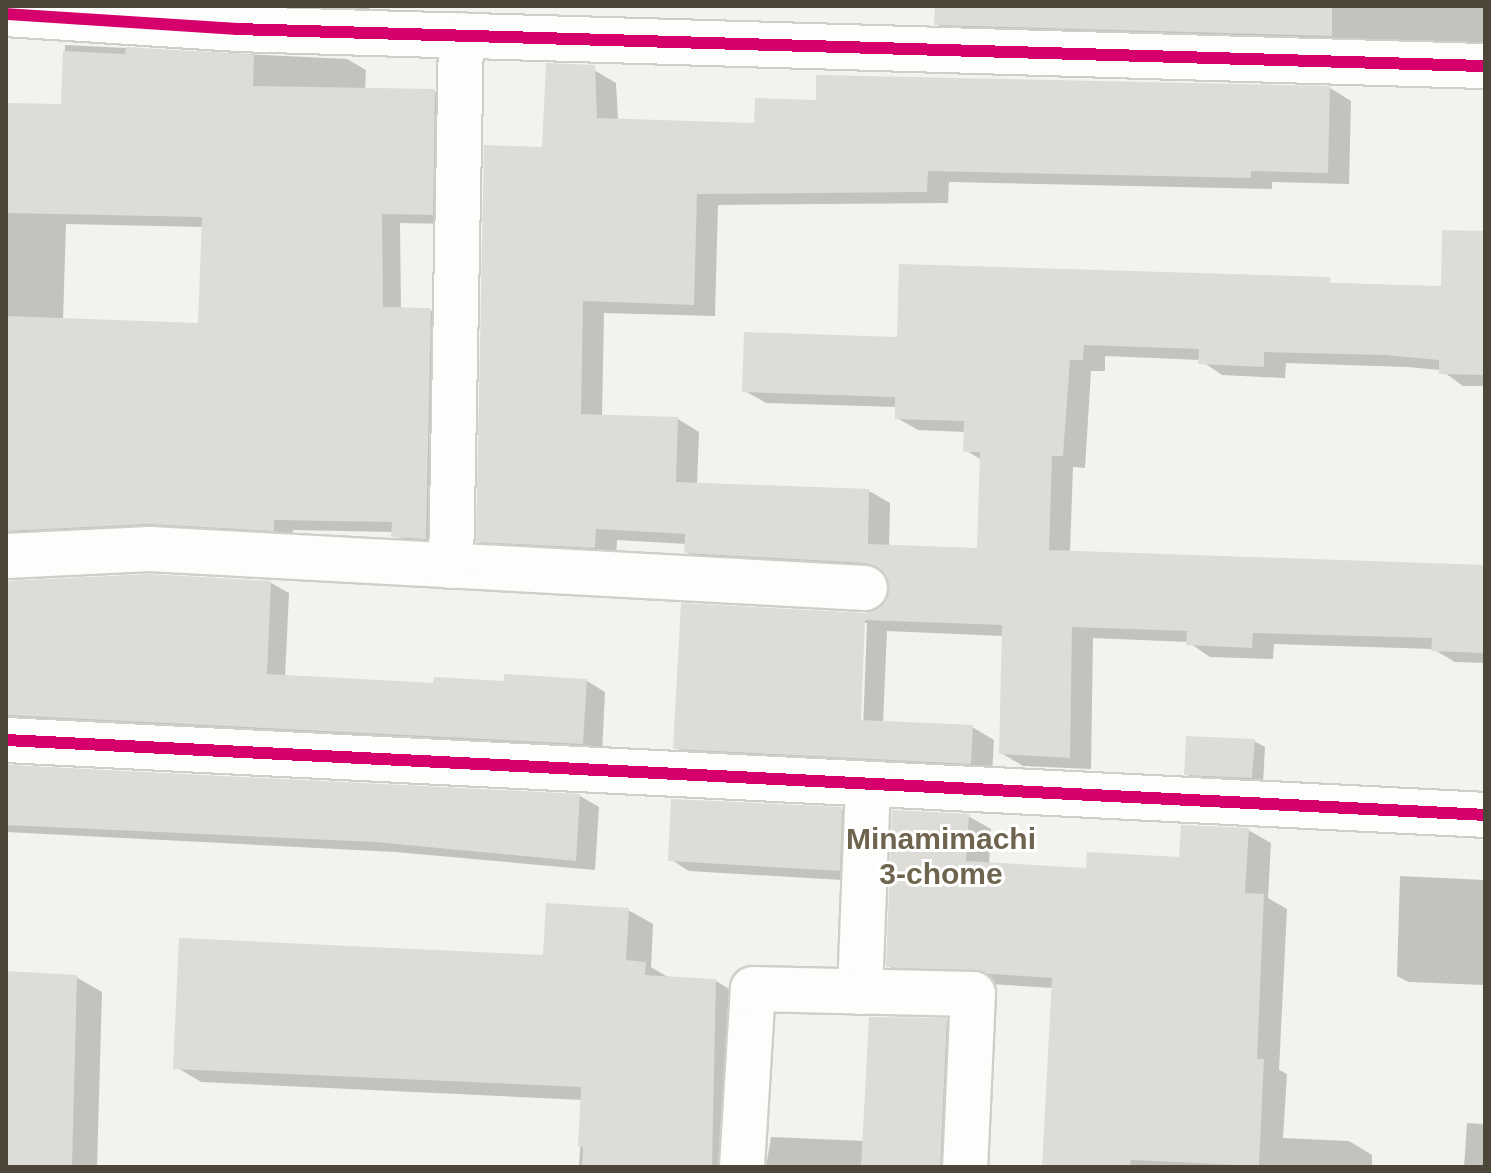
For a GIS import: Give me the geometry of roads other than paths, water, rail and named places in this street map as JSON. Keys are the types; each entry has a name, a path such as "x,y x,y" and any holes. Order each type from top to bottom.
{"street":[{"path":"6,14 236,17 438,25 667,23 1485,66"},
{"path":"438,25 451,566"},
{"path":"6,556 150,549 865,588"},
{"path":"6,740 1485,815"},
{"path":"860,992 868,784"},
{"path":"742,1167 753,989 973,994 965,1167"}],"district":[{"name":"Minamimachi 3-chome","path":"941,856"}]}
